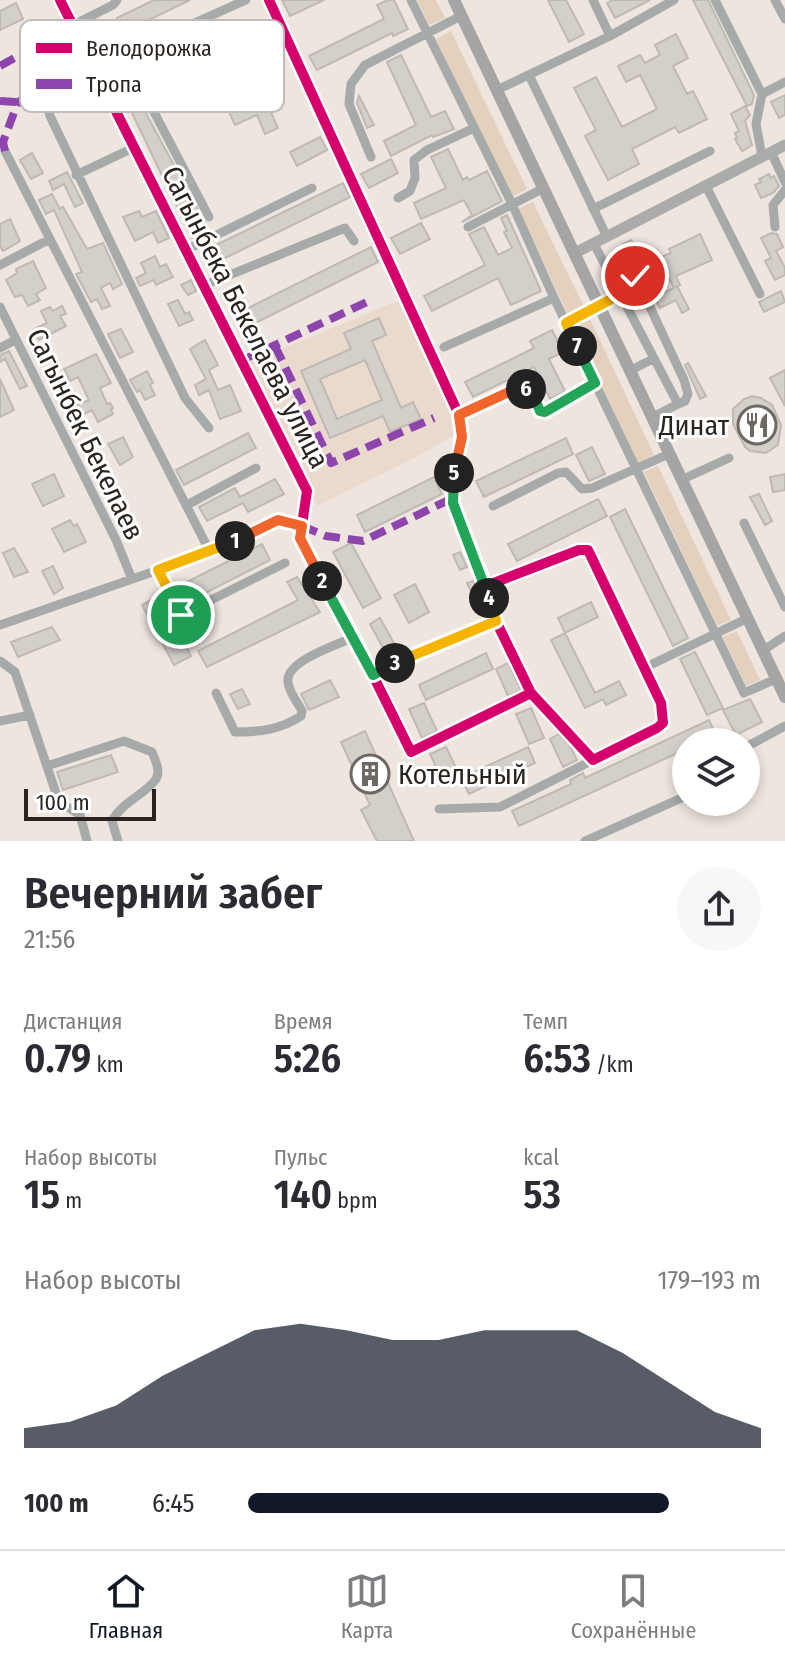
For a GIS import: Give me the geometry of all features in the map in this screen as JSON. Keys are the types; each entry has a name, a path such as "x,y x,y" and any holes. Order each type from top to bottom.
{"highway":[{"path":"454,0 785,697"}],"main road":[{"path":"575,253 785,145"}],"street":[{"name":"Сагынбека Бекелаева улица","path":"60,0 70,20"},
{"path":"79,20 113,5 117,0"},
{"path":"201,20 246,0"},
{"path":"269,0 278,20"},
{"path":"411,0 512,204 744,693 776,679"},
{"path":"593,0 610,36"},
{"path":"497,90 610,36 674,0"},
{"path":"715,0 762,94 756,124 766,154 785,182"},
{"path":"775,0 785,19"},
{"path":"371,157 349,104 351,84 365,65 461,16"},
{"path":"284,33 459,415 462,437 453,477 453,503 486,586 496,621 531,693 593,760"},
{"path":"529,75 607,237"},
{"path":"762,94 785,82"},
{"path":"49,112 76,175 185,398 209,428"},
{"path":"154,112 209,217"},
{"name":"Сагынбека Бекелаева улица","path":"115,114 205,285 307,491 300,538 411,752 531,693"},
{"path":"398,198 410,191 415,178 414,160 427,150 474,128"},
{"path":"76,175 133,148"},
{"path":"5,151 210,552"},
{"path":"593,209 710,151"},
{"path":"706,186 760,294"},
{"path":"186,250 312,188"},
{"path":"468,227 544,188"},
{"path":"775,227 773,205 785,190"},
{"path":"205,285 345,228 354,241"},
{"path":"0,265 50,239"},
{"path":"594,244 678,404"},
{"path":"566,323 601,307 636,277 688,394 685,401 653,417"},
{"path":"444,347 554,298"},
{"name":"Сагынбек Бекелаев","path":"0,307 116,540 132,579"},
{"path":"0,348 15,340"},
{"path":"631,370 653,359"},
{"path":"459,415 520,387 531,390 540,411 545,412 595,383"},
{"path":"493,506 558,473 571,474 582,489 592,488 669,454"},
{"path":"681,480 729,458"},
{"path":"187,505 256,468"},
{"path":"0,625 210,552 278,520 302,526"},
{"path":"744,523 785,607"},
{"path":"439,809 500,807 663,723 661,703 586,549 486,586"},
{"path":"158,570 181,615 285,563"},
{"path":"644,668 746,619"},
{"path":"373,675 413,653 496,621"},
{"path":"762,651 785,636"},
{"path":"216,693 235,732 261,732 287,725 301,716 302,711 288,685 287,676 293,665 354,637"},
{"path":"0,661 15,672 59,802 80,815 87,841"},
{"path":"0,721 30,715"},
{"path":"760,739 785,726"},
{"path":"47,766 124,741 152,752 158,769 156,778 117,811 112,821 118,841"},
{"path":"585,841 672,802"}],"shaded area":[{"path":"417,0 436,0 445,18 429,25"},
{"path":"451,31 527,189 511,197 436,39"},
{"path":"533,202 584,307 568,315 518,209"},
{"path":"402,299 458,433 317,506 248,363"},
{"path":"590,319 654,455 638,463 574,327"},
{"path":"658,466 731,620 717,626 644,472"},
{"path":"737,631 760,680 746,686 723,637"}],"building":[{"path":"154,0 190,0 149,20 117,18"},
{"path":"282,0 324,0 290,16"},
{"path":"394,0 408,29 393,36 392,33 317,70 309,56 384,19 377,5"},
{"path":"548,0 566,0 584,34 569,42"},
{"path":"612,0 650,0 615,18 607,3"},
{"path":"693,0 708,0 754,95 752,104 747,106"},
{"path":"16,3 23,19 0,30 0,11"},
{"path":"676,34 688,58 673,66 687,94 693,91 707,119 679,133 675,127 632,149 639,164 608,180 585,136 596,130 574,88 596,77 622,127 657,109 640,75 626,82 618,66 640,55 645,63 660,55 655,45"},
{"path":"401,55 431,117 445,111 454,129 432,135 391,156 384,141 416,125 387,62"},
{"path":"785,95 785,115 779,118 771,102"},
{"path":"359,96 374,125 367,128 357,103"},
{"path":"745,106 750,115 745,121 752,145 742,151 735,139 735,133 739,131 731,114"},
{"path":"131,112 145,112 209,230 192,238"},
{"path":"229,112 271,112 278,128 265,134 257,115 235,125"},
{"path":"320,137 327,150 297,166 290,152"},
{"path":"448,149 463,180 487,171 502,201 462,222 472,215 464,200 421,219 414,203 446,188 431,157"},
{"path":"32,153 43,173 31,179 20,160"},
{"path":"391,159 398,173 369,188 361,174"},
{"path":"67,172 83,203 75,207 64,184 53,190 49,181"},
{"path":"769,174 770,178 774,176 779,186 773,193 761,198 755,185"},
{"path":"343,183 350,197 221,260 214,246"},
{"path":"52,194 87,249 103,243 122,284 113,289 110,283 101,288 110,306 102,309 97,299 91,302 76,274 82,272 54,210 46,214 39,200"},
{"path":"139,211 142,217 156,211 169,238 158,243 153,232 135,241 123,217"},
{"path":"507,215 541,291 511,305 498,278 432,311 424,296 485,265 469,234 484,227 498,255 512,248 501,218"},
{"path":"10,219 20,241 3,251 0,246 0,224"},
{"path":"421,223 430,239 400,254 391,238"},
{"path":"771,233 777,234 783,247 776,251 785,268 785,275 775,280 765,261 771,258 761,238"},
{"path":"700,234 712,260 676,276 680,285 677,286 689,309 682,313 676,300 660,308 654,297 674,288 659,258 671,253 669,249"},
{"path":"631,240 645,267 638,270 635,270 623,244"},
{"path":"371,247 378,262 249,326 242,311"},
{"path":"155,256 160,267 166,264 173,277 156,285 154,280 140,286 136,278 146,273 141,263"},
{"path":"33,261 46,288 36,294 40,300 28,306 22,295 15,297 6,280 17,273 16,269"},
{"path":"191,280 196,291 188,295 181,285"},
{"path":"781,291 785,302 764,312 759,302"},
{"path":"178,300 185,314 189,312 193,320 179,326 168,304"},
{"path":"62,306 66,314 60,316 66,326 39,340 33,330 47,323 41,311 50,307 53,311"},
{"path":"379,318 386,335 372,341 401,408 413,402 421,419 390,432 383,416 330,438 301,371 351,349 344,333","holes":["365,360 382,400 337,419 320,379"]},
{"path":"121,329 133,352 120,358 108,334"},
{"path":"552,330 563,352 549,359 565,391 550,399 534,367 473,397 465,382 534,348 530,341"},
{"path":"205,340 218,365 209,370 218,390 230,385 241,411 220,419 209,390 199,395 195,385 206,379 190,349"},
{"path":"9,351 27,386 20,389 5,359 0,362 0,355"},
{"path":"96,354 111,383 100,388 107,404 110,403 113,408 113,414 98,422 92,410 80,416 75,406 89,400 78,377 70,381 64,369"},
{"path":"688,363 706,396 700,399 685,365"},
{"path":"785,370 785,406 770,378"},
{"path":"147,371 155,395 145,400 130,380"},
{"path":"0,379 14,410 0,417"},
{"name":"Динат","path":"752,396 772,405 781,425 778,445 766,453 750,451 745,447 733,424 733,409"},
{"path":"248,433 256,448 184,485 176,470"},
{"path":"123,437 133,457 120,465 108,444"},
{"path":"566,438 573,454 484,497 476,481"},
{"path":"592,447 605,474 589,481 576,455"},
{"path":"54,474 64,496 43,506 32,484"},
{"path":"785,474 785,490 773,492 770,477"},
{"path":"434,477 442,494 365,532 357,515"},
{"path":"275,479 284,494 248,512 243,503 207,521 199,507 235,488 240,497"},
{"path":"759,494 772,521 765,525 750,497"},
{"path":"598,499 607,516 517,561 508,544"},
{"path":"625,509 688,638 673,646 610,517"},
{"path":"70,520 74,526 77,524 86,542 64,552 52,529"},
{"path":"351,543 381,598 363,608 333,552"},
{"path":"262,544 270,560 184,604 175,588"},
{"path":"14,548 28,572 14,577 3,553"},
{"path":"460,552 467,567 460,570 453,555"},
{"path":"53,566 63,588 54,594 42,571"},
{"path":"297,577 320,612 207,667 198,651 298,600 287,582"},
{"path":"474,581 485,611 481,613 467,583"},
{"path":"415,584 429,612 409,623 394,595"},
{"path":"159,596 191,656 174,665 142,605"},
{"path":"591,602 598,617 565,633 558,618"},
{"path":"380,618 399,652 388,657 370,624"},
{"path":"52,627 60,640 18,657 11,642"},
{"path":"565,633 595,693 619,681 626,695 606,705 603,699 585,708 551,640"},
{"path":"695,652 723,708 707,715 680,659"},
{"path":"486,653 493,669 426,700 419,685"},
{"path":"508,663 521,690 508,696 496,669"},
{"path":"330,680 339,697 309,710 301,694"},
{"path":"242,689 250,704 238,709 230,694"},
{"path":"750,699 762,722 750,728 732,728 723,710"},
{"path":"424,703 437,731 422,738 409,709"},
{"path":"531,708 544,738 529,744 516,714"},
{"path":"709,720 713,728 692,728"},
{"name":"Котельный","path":"365,731 414,841 377,841 361,810 370,805 341,742"},
{"path":"559,734 577,760 563,767 550,739"},
{"path":"672,737 672,755 519,826 512,811 571,784 570,780 583,773 585,778"},
{"path":"446,747 460,776 444,784 430,754"},
{"path":"528,747 535,763 469,794 461,778"},
{"path":"111,755 118,772 63,790 57,772"}],"marked path":[{"path":"0,66 20,55"},
{"path":"0,101 18,102"},
{"path":"5,151 3,142 20,101"},
{"path":"243,360 369,301"},
{"path":"275,346 331,463 434,418"},
{"path":"302,526 326,536 363,541 453,498"}],"cycle path":[{"path":"60,0 70,20"},
{"path":"269,0 278,20"},
{"path":"284,33 459,415 462,437 453,477 453,503 486,586"},
{"path":"116,112 307,491 300,538 411,752 531,693"},
{"path":"579,550 588,550 661,703 663,723 593,760 531,693 496,621 486,586 579,550"}],"place":[{"name":"Динат","path":"757,425"},
{"name":"Котельный","path":"370,774"}],"route":[{"path":"181,615 158,570 210,552 278,520 302,526 300,538 373,675 413,653 496,621 486,586 453,503 453,477 462,437 459,415 520,387 531,390 540,411 545,412 595,383 566,323 621,294 617,286 635,276"}]}
